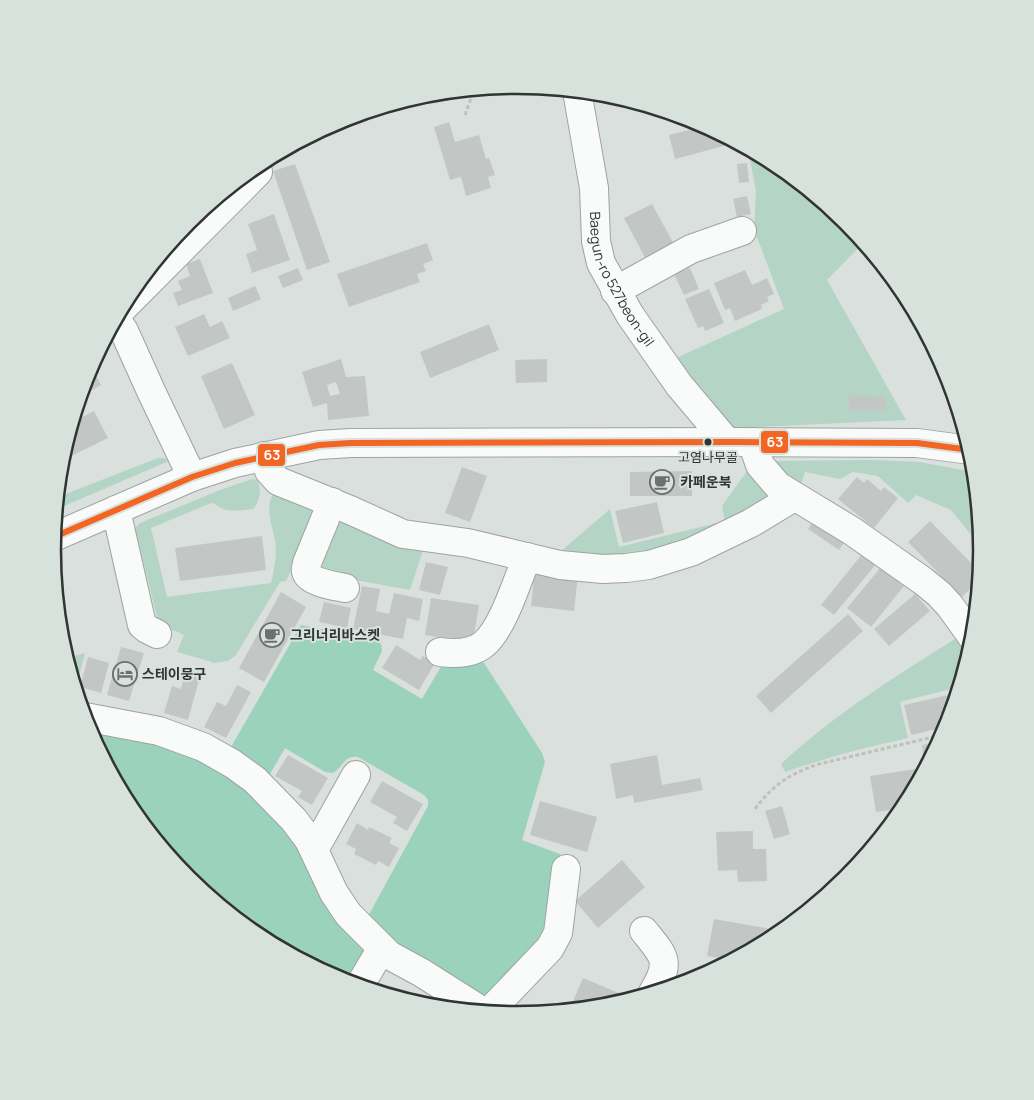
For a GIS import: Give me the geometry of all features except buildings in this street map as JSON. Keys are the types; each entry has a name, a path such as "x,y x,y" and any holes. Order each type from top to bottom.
{"street":[{"name":"Baegun-ro 527beon-gil","path":"578,98 594,188 596,242 601,263 630,315 680,384 739,442 778,486 852,532 923,581 950,606 966,628"},
{"path":"150,280 247,183"},
{"path":"616,291 691,249 742,231"},
{"path":"120,326 192,477"},
{"path":"62,534 192,477 235,463 319,446 350,443 917,443 961,449"},
{"path":"264,456 269,471 278,481 332,502 403,534 468,543 560,565 603,569 649,565 691,552 751,523 794,497"},
{"path":"332,502 305,571 314,580 345,588"},
{"path":"116,510 142,625 157,634"},
{"path":"440,652 457,654 471,651 484,644 494,632 502,617 527,557"},
{"path":"94,720 159,731 203,747 233,764 255,780 294,820 309,840 334,893 348,914 390,955 470,1003"},
{"path":"314,850 356,775"},
{"path":"495,1005 550,948 558,933 566,869"},
{"path":"644,930 662,953 665,964 662,978 659,983"},
{"path":"364,979 382,948"}],"path":[{"path":"465,115 472,97"},
{"path":"755,809 768,792 799,770 932,737"}],"green space":[{"path":"750,158 794,188 817,207 858,248 827,280 906,420 736,428 726,425 674,359 784,309 754,229 756,191"},
{"path":"158,458 164,458 169,461 63,506 65,494"},
{"path":"872,460 919,462 966,470 973,537 951,510 916,495 908,503 878,476 853,472 840,479 805,472 798,493 771,461"},
{"path":"752,464 769,493 768,502 657,559 553,558 610,509 619,547 725,521 722,506"},
{"path":"252,479 257,480 260,491 259,499 253,509 226,510 211,503 151,528 167,597 271,583 276,548 269,511 272,497 276,490 316,504 314,523 286,581 280,582 236,655 228,661 213,663 177,652 184,635 163,626 161,633 135,528 140,523"},
{"path":"341,512 425,544 410,590 333,576 323,569 322,563"},
{"path":"301,625 376,640 381,644 382,651 373,670 422,699 443,663 472,658 484,663 542,753 545,762 522,840 560,854 552,930 482,1004 365,922 428,806 428,800 424,795 358,757 350,758 333,773 325,772 285,748 266,781 231,747"},
{"path":"963,634 964,636 951,689 900,702 908,738 846,753 785,772 781,764 802,745 892,679"},
{"path":"85,653 79,675 77,668 74,656"},
{"path":"98,729 159,739 252,785 369,942 350,974 315,959 289,945 240,912 195,872 155,827 122,778"}],"transit line":[{"name":"63","path":"62,534 192,477 235,463 319,445 351,443 917,443 961,449"}],"place":[{"name":"고염나무골","path":"708,442"},
{"name":"카페운북","path":"662,482"},
{"name":"그리너리바스켓","path":"272,635"},
{"name":"스테이뭉구","path":"125,674"}]}
